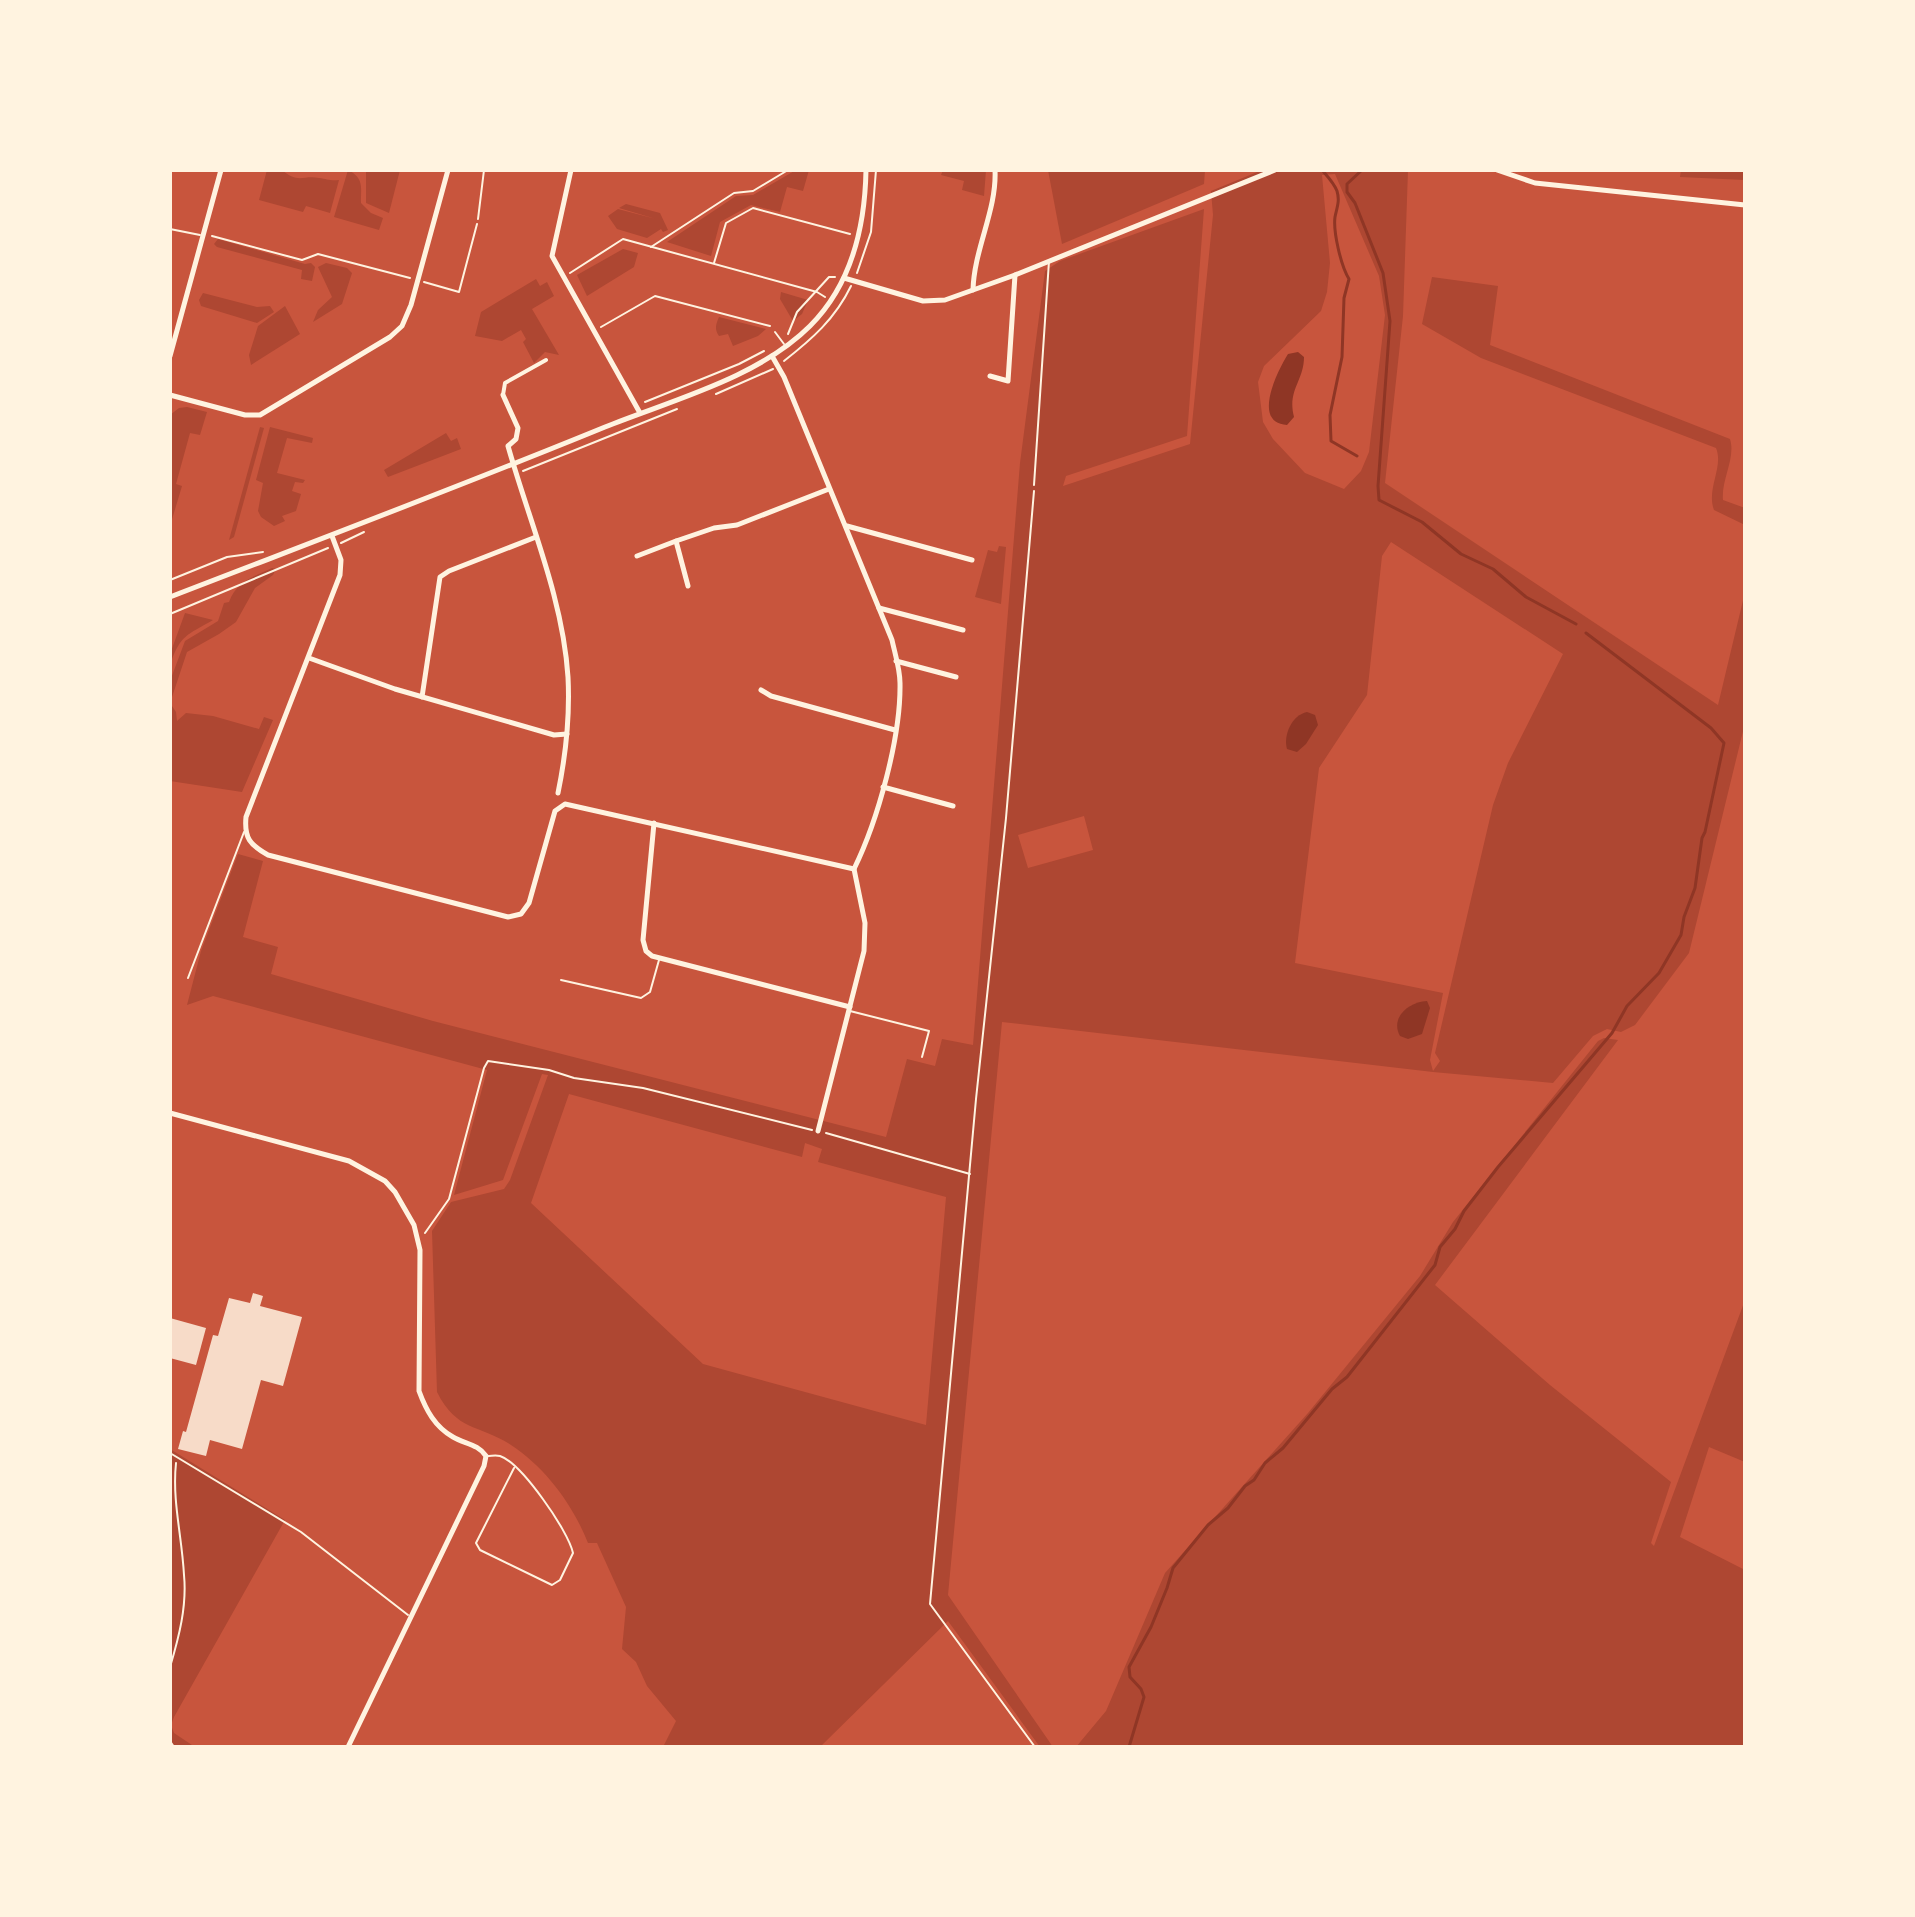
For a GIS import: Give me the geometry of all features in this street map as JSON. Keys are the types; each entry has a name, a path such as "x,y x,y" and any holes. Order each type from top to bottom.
{"street":[{"path":"170,356 221,170"},
{"path":"170,395 245,415 263,414 395,334 407,317 448,170"},
{"path":"571,170 552,256 640,413"},
{"path":"170,597 512,465 725,379 772,356 784,343 811,325 844,278 859,236 866,170"},
{"path":"973,290 974,266 993,194 995,170"},
{"path":"844,278 923,301 945,300 1275,170"},
{"path":"1497,170 1535,183 1745,205"},
{"path":"990,376 1008,381 1015,275"},
{"path":"772,356 784,377 847,526 892,640 900,682 895,730 883,787 865,846 854,869 866,939 818,1131"},
{"path":"546,360 505,383 503,395 518,428 516,439 508,446 512,465 556,609 567,666 567,734 558,793"},
{"path":"637,556 714,528 737,525 829,489"},
{"path":"847,526 972,560"},
{"path":"332,536 341,560 340,575 246,817 244,831 253,846 268,855 513,917 525,911 529,903 551,823 559,806 572,804 854,869"},
{"path":"422,697 440,577 536,537"},
{"path":"676,541 688,586"},
{"path":"879,608 963,630"},
{"path":"309,658 422,697 554,735 567,734"},
{"path":"896,661 956,677"},
{"path":"761,690 771,696 895,730"},
{"path":"883,787 953,806"},
{"path":"654,823 643,940 646,951 659,959 849,1008"},
{"path":"170,1113 356,1163 385,1181 408,1213 418,1239 419,1391 433,1421 455,1438 479,1448 486,1456 412,1618 348,1747"}],"lane":[{"path":"170,229 203,235"},
{"path":"1034,485 1049,260"},
{"path":"775,332 784,343"},
{"path":"188,978 244,831"},
{"path":"561,980 641,998 650,992 659,959"},
{"path":"849,1008 929,1031 922,1057"},
{"path":"170,1453 301,1532 412,1618"},
{"path":"486,1456 502,1457 514,1468 545,1500 572,1547 573,1557 560,1580 552,1585 480,1550 476,1543 514,1468"}],"path":[{"path":"203,235 302,260 318,254 459,292 478,221 484,170"},
{"path":"651,247 734,193 753,191 788,170"},
{"path":"854,281 871,232 876,170"},
{"path":"714,264 726,223 753,208 859,236"},
{"path":"562,278 623,239 817,292 830,301"},
{"path":"784,343 797,312 829,277"},
{"path":"593,332 655,296 769,324 775,332"},
{"path":"636,406 764,351"},
{"path":"1034,485 1006,818 930,1604 1035,1747"},
{"path":"170,580 227,557 270,551"},
{"path":"418,1239 430,1228 449,1199 488,1061 643,1088 818,1131 970,1174"},
{"path":"170,1667 181,1628 185,1576 174,1503 177,1458"},
{"path":"170,1741 174,1747"}],"shaded area":[{"path":"267,170 282,170 297,178 339,180 330,213 306,206 303,212 259,200"},
{"path":"348,170 359,180 361,203 371,213 383,218 379,230 334,217"},
{"path":"366,170 400,170 389,213 366,203"},
{"path":"796,170 809,170 803,191 787,187 780,212 751,205 720,222 711,256 667,242 736,196 753,195"},
{"path":"943,170 986,170 984,196 962,190 964,181 941,175"},
{"path":"1048,170 1205,170 1204,184 1062,244"},
{"path":"1262,170 1408,170 1403,316 1385,483 1718,705 1745,592 1745,723 1689,953 1635,1025 1621,1032 1607,1029 1593,1036 1553,1083 1433,1072 1002,1022 948,1595 1053,1747 1040,1747 948,1621 820,1747 663,1747 676,1721 647,1686 636,1662 622,1649 626,1607 597,1543 588,1543 566,1501 536,1465 511,1445 461,1421 452,1414 437,1392 432,1231 451,1202 504,1189 548,1075 542,1074 503,1180 454,1195 487,1070 213,996 187,1005 201,951 238,854 263,861 243,937 278,947 271,974 433,1021 886,1137 907,1059 935,1066 942,1039 973,1045 1020,463 1045,271 1060,261 1204,209 1187,436 1066,476 1063,486 1190,444 1213,215 1211,191","holes":["1335,174 1379,276 1385,315 1369,452 1361,471 1344,489 1305,473 1273,439 1263,422 1258,382 1264,366 1321,311 1327,292 1330,263 1322,175","1391,542 1563,654 1508,763 1493,805 1435,1053 1440,1061 1433,1071 1430,1060 1443,993 1295,963 1319,768 1367,695 1382,556","1084,816 1093,850 1028,868 1018,835","569,1094 802,1157 805,1143 822,1149 818,1162 946,1197 926,1425 703,1364 531,1203"]},
{"path":"1681,170 1745,170 1745,180 1680,177"},
{"path":"626,204 660,213 668,230 663,232 661,229 647,238 617,229 608,216 618,209 656,219 619,208"},
{"path":"218,239 305,264 311,263 315,267 312,281 301,279 302,270 217,247 214,244"},
{"path":"623,249 638,253 634,267 587,296 577,275"},
{"path":"326,263 347,268 352,273 342,304 313,322 318,310 332,297 318,267"},
{"path":"1432,277 1498,286 1490,345 1730,439 1731,454 1723,500 1745,508 1745,525 1714,510 1712,494 1718,463 1716,448 1481,358 1422,324"},
{"path":"536,279 540,286 547,282 554,296 532,309 559,355 545,352 534,363 523,342 526,339 521,330 502,341 475,336 481,312"},
{"path":"781,292 808,300 802,314 793,321 780,299"},
{"path":"203,293 257,307 270,306 274,312 257,323 201,306 199,300"},
{"path":"285,306 300,334 251,365 249,355 258,326"},
{"path":"719,317 766,329 758,336 733,346 728,334 719,336 717,333"},
{"path":"1298,352 1304,357 1303,365 1294,392 1294,417 1287,425 1276,422 1271,415 1270,395 1288,354"},
{"path":"179,408 207,412 200,435 190,433 176,484 182,486 170,526 170,415"},
{"path":"260,427 264,428 234,537 229,540"},
{"path":"270,427 313,438 312,443 287,438 277,473 305,480 303,483 295,482 292,491 301,494 296,511 282,516 285,521 274,526 258,511 263,483 256,480"},
{"path":"446,433 451,441 457,438 461,449 388,477 384,470"},
{"path":"999,546 1006,547 1001,604 975,597 988,550 997,552"},
{"path":"272,568 276,569 273,575 255,588 236,622 187,652 170,703 170,681 185,641 218,621 224,603 229,602 241,584"},
{"path":"185,613 213,620 186,637 177,647 170,665 170,654"},
{"path":"170,703 177,721 186,713 213,716 259,729 264,717 273,720 242,792 170,781"},
{"path":"1307,712 1315,715 1318,725 1297,752 1287,749 1286,738 1290,726 1297,717"},
{"path":"1427,1001 1430,1008 1422,1034 1408,1039 1400,1036 1399,1017 1413,1004"},
{"path":"1604,1038 1618,1040 1435,1285 1550,1385 1671,1482 1651,1543 1654,1546 1745,1300 1745,1462 1709,1447 1680,1537 1745,1570 1745,1747 1076,1747 1106,1711 1165,1573 1308,1413 1420,1276 1453,1222 1598,1041"},
{"path":"170,1449 285,1520 174,1717 171,1725 174,1733 195,1747 170,1747"}],"building":[{"path":"253,1293 263,1296 260,1306 302,1317 283,1386 261,1380 242,1449 210,1440 206,1456 178,1449 183,1431 186,1432 213,1335 218,1336 229,1298 250,1303"},
{"path":"170,1318 206,1328 196,1365 170,1358"}],"waterway":[{"path":"1322,170 1337,191 1335,231 1349,279 1344,298 1342,357 1330,415 1331,441 1357,456"},
{"path":"1362,170 1347,184 1347,192 1355,203 1383,273 1390,321 1379,500 1422,522 1461,554 1493,569 1526,597 1576,624"},
{"path":"1129,1747 1144,1697 1130,1677 1129,1667 1151,1627 1173,1568 1208,1525 1228,1508 1332,1389 1347,1377 1435,1265 1440,1247 1455,1229 1464,1211 1612,1033 1627,1006 1659,973 1681,935 1695,888 1702,838 1724,743 1711,728 1586,633"}]}
